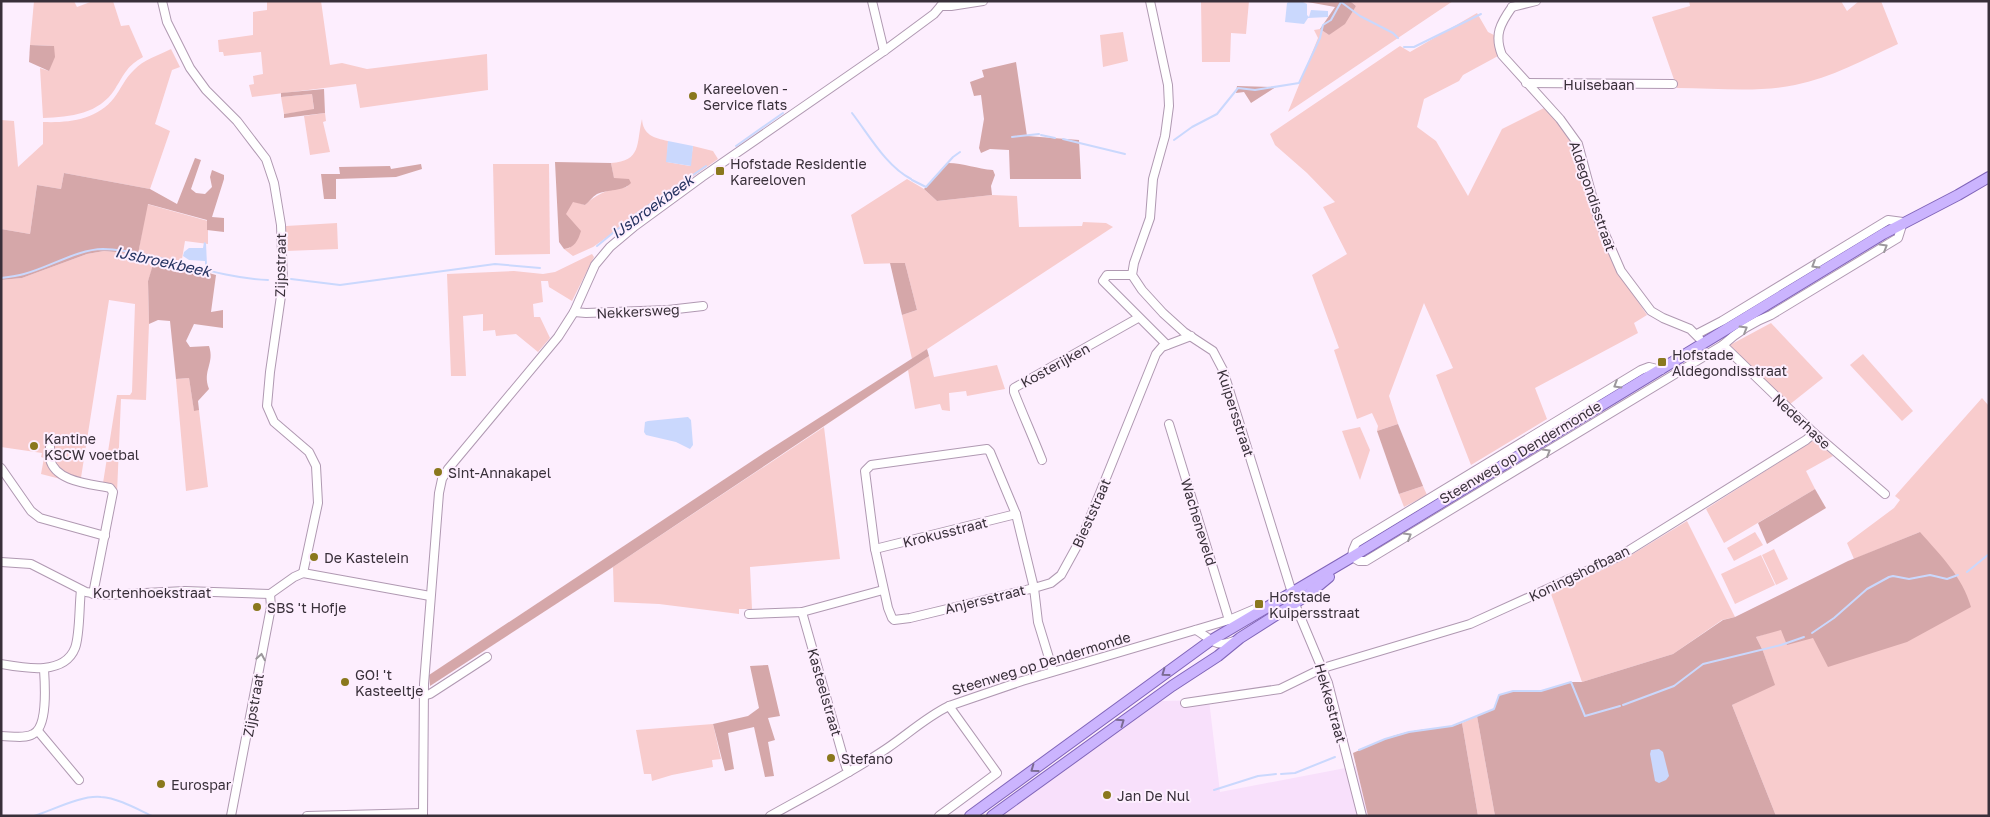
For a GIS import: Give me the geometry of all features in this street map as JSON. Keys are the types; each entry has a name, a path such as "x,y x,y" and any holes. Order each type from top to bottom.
{"main road":[{"name":"Steenweg op Dendermonde","path":"992,816 1172,686 1218,656 1352,557 1486,471 1661,370 1903,222 1928,211 1989,176"},
{"name":"Steenweg op Dendermonde","path":"970,816 1210,641 1282,598 1294,598"}],"street":[{"name":"Zijpstraat","path":"162,1 167,22 190,68 206,90 237,121 266,159 274,183 281,225 283,282 267,406 274,422 309,452 316,466 318,503 303,573"},
{"path":"872,1 884,51"},
{"path":"307,816 423,814 423,696 439,493 442,479 452,463 548,350 574,312 595,266 610,248 635,226 702,177 884,51 934,14 943,3 951,6 983,1"},
{"path":"1150,1 1168,85 1169,114 1153,179 1150,218 1134,263 1132,275 1107,275 1103,281 1167,345 1191,336"},
{"path":"1512,4 1536,1"},
{"name":"Aldegondisstraat","path":"1512,4 1498,32 1499,48 1507,64 1560,119 1578,144 1598,218 1621,271 1651,311 1697,334"},
{"name":"Huisebaan","path":"1526,84 1673,84"},
{"name":"Steenweg op Dendermonde","path":"1352,557 1359,561 1366,561 1723,345 1744,329 1771,315 1898,238 1903,222 1888,220 1697,334"},
{"name":"Kuipersstraat","path":"1132,275 1147,297 1191,336 1212,351 1223,370 1294,598"},
{"name":"Nekkersweg","path":"574,312 623,312 703,306"},
{"name":"Kosterijken","path":"1042,460 1033,436 1026,424 1014,388 1138,318"},
{"path":"1697,334 1703,344"},
{"name":"Bieststraat","path":"1034,588 1054,582 1065,569 1083,535 1101,493 1151,366 1159,350 1167,345"},
{"name":"Nederhase","path":"1723,345 1814,433 1885,494"},
{"path":"1680,358 1701,358"},
{"name":"Wacheneveld","path":"1169,424 1229,620"},
{"name":"Koningshofbaan","path":"1184,703 1272,691 1323,668 1470,624 1620,556 1806,440 1814,433"},
{"path":"50,447 50,459 62,476 110,488 113,492 93,594"},
{"name":"Anjersstraat","path":"987,449 990,452 1016,514 1034,588 899,620 892,618 874,549 866,471 871,465 987,449"},
{"path":"1,468 31,511 40,518 105,536"},
{"name":"Krokusstraat","path":"874,549 1016,514"},
{"name":"Kortenhoekstraat","path":"1,562 31,564 81,590 93,594 185,591 270,594"},
{"path":"270,594 303,573 430,596"},
{"path":"1034,588 1038,622 1053,672"},
{"path":"1,664 44,669 52,667 67,658 76,647 81,590"},
{"path":"749,614 802,612 884,590"},
{"name":"Zijpstraat","path":"231,816 271,608 270,594"},
{"name":"Steenweg op Dendermonde","path":"770,816 849,772 886,749 938,711 949,706 1053,672 1229,620 1282,598"},
{"name":"Hekkestraat","path":"1294,598 1323,668 1362,816"},
{"name":"Kasteelstraat","path":"802,612 849,772"},
{"path":"1196,630 1210,641 1223,645 1240,638"},
{"path":"423,696 430,694 487,657"},
{"path":"1,736 32,735 38,731 42,723 43,714 44,669"},
{"path":"939,816 997,773 949,706"},
{"path":"38,731 79,780"}],"shaded area":[{"path":"34,1 74,1 77,7 93,1 113,1 121,26 129,25 143,57 130,67 108,97 93,109 64,117 43,118 40,68 49,71 54,46 30,45"},
{"path":"267,1 321,1 330,65 342,63 367,69 487,54 488,90 360,108 356,84 252,97 249,85 254,84 253,76 263,74 261,52 224,56 223,52 219,52 218,40 253,35 253,12 267,10"},
{"path":"1201,1 1249,1 1246,34 1231,33 1230,62 1202,62"},
{"path":"1302,1 1350,1 1356,6 1345,24 1329,35 1320,29 1335,7"},
{"path":"1350,1 1453,1 1288,112 1318,38 1314,30 1320,29 1329,35 1356,6"},
{"path":"1689,1 1841,1 1847,11 1859,1 1881,1 1898,44 1835,73 1795,85 1766,89 1677,88 1652,17 1690,6"},
{"path":"1477,13 1488,32 1494,35 1498,56 1463,75 1459,81 1424,99 1417,127 1436,141 1468,196 1502,129 1544,108 1558,123 1575,147 1601,238 1616,269 1647,315 1634,323 1638,333 1535,388 1547,419 1471,465 1436,375 1453,368 1424,303 1389,396 1398,424 1377,431 1378,426 1372,413 1357,419 1334,350 1339,348 1312,275 1347,254 1323,207 1335,202 1307,173 1275,145 1270,134 1400,46 1410,52"},
{"path":"1123,32 1128,61 1103,67 1100,35"},
{"path":"30,45 54,46 55,57 49,71 29,62"},
{"path":"171,49 180,67 172,70 155,124 170,131 150,189 64,173 61,189 37,185 30,234 1,229 1,120 14,121 18,167 43,144 43,122 72,121 91,116 114,98 128,76 138,66"},
{"path":"1016,62 1027,136 1079,140 1081,179 1010,179 1009,150 990,149 981,153 979,148 984,119 981,95 974,96 970,82 984,77 982,70"},
{"path":"1237,86 1276,87 1251,103 1244,92 1236,93"},
{"path":"324,89 325,113 284,118 284,114 314,109 312,94 281,97 281,93"},
{"path":"312,94 314,110 284,114 281,97"},
{"path":"325,113 326,121 323,122 330,152 310,155 304,116"},
{"path":"642,119 645,129 650,135 668,141 667,162 690,166 693,146 713,151 718,159 593,247 573,256 564,249 570,248 565,214 573,201 585,205 604,192 627,187 629,179 614,179 611,163 621,162 633,155 638,143"},
{"path":"195,158 201,160 191,189 196,193 205,194 212,187 210,177 212,170 224,175 212,217 224,218 224,232 207,230 207,220 148,204 138,254 104,251 87,254 22,278 1,280 1,229 30,234 37,185 61,189 64,173 150,189 177,204"},
{"path":"555,162 611,163 614,178 629,179 631,183 624,188 601,192 585,205 573,202 566,214 581,231 575,243 564,249 559,242"},
{"path":"948,163 993,170 995,175 991,186 992,195 937,201 924,189"},
{"path":"421,164 422,169 396,177 336,179 336,199 324,199 321,174 340,174 339,167 390,166 391,169"},
{"path":"493,164 549,164 550,254 495,255"},
{"path":"907,179 924,189 937,201 992,195 1017,196 1019,227 1082,226 1083,222 1106,223 1113,227 912,359 902,315 917,310 905,263 864,264 851,215"},
{"path":"147,204 208,221 208,244 185,241 181,265 156,258 148,281 149,324 146,400 121,399 117,493 113,486 103,483 117,395 130,395 132,392 135,304 109,300 80,484 41,474 44,458 41,457 42,453 1,447 1,280 22,278 87,254 104,251 138,254"},
{"path":"337,223 338,249 286,251 286,226"},
{"path":"592,254 594,257 572,301 549,287 548,281 541,281 543,302 533,304 534,317 540,317 550,338 538,352 516,334 496,336 495,330 483,331 483,314 463,316 466,376 451,376 447,274 514,271 543,274 555,272"},
{"path":"155,258 216,275 211,312 223,310 223,328 194,324 186,341 190,347 209,346 211,358 207,382 209,389 198,401 199,410 194,411 189,378 176,379 170,321 158,320 149,324 148,281"},
{"path":"890,263 905,263 917,310 902,315"},
{"path":"1771,323 1823,378 1789,405 1730,345"},
{"path":"927,349 929,356 613,567 430,686 429,675 761,455"},
{"path":"1863,354 1913,411 1902,421 1850,365"},
{"path":"929,356 934,377 997,365 1005,389 967,396 966,391 949,393 950,411 942,410 940,404 915,409 908,370"},
{"path":"189,378 194,410 199,410 208,487 186,491 176,379"},
{"path":"1982,398 1989,406 1989,816 1776,816 1732,705 1774,684 1763,651 1756,637 1781,629 1920,532 1854,559 1847,543 1894,508 1900,500 1895,496"},
{"path":"1398,424 1423,486 1399,494 1377,431"},
{"path":"824,427 840,559 750,567 752,609 739,609 739,614 659,604 614,602 613,567"},
{"path":"1360,427 1370,450 1360,480 1342,431"},
{"path":"1812,441 1817,442 1833,456 1806,471 1815,489 1724,543 1706,509"},
{"path":"1423,486 1427,495 1404,507 1399,494"},
{"path":"1815,489 1826,508 1767,544 1758,523"},
{"path":"1687,521 1735,617 1722,620 1673,654 1582,682 1551,594 1623,560"},
{"path":"1755,532 1763,545 1734,561 1727,548"},
{"path":"1920,532 1956,576 1971,607 1907,642 1828,667 1813,638 1787,645 1781,630 1756,637 1775,685 1732,705 1776,816 1495,816 1477,716 1494,709 1499,695 1513,691 1541,691 1571,682 1582,682 1673,654 1723,620 1735,617 1848,561"},
{"path":"1774,549 1788,579 1776,585 1762,555"},
{"path":"1761,555 1775,585 1735,604 1721,574"},
{"path":"768,665 780,716 768,718 775,740 768,742 774,776 765,777 754,727 728,733 734,769 725,771 713,724 748,716 759,708 750,666"},
{"path":"1209,700 1220,792 1356,766 1368,816 1001,816 1160,701"},
{"path":"1477,716 1495,816 1478,816 1462,723"},
{"path":"1462,723 1478,816 1368,816 1353,753 1401,734"},
{"path":"713,724 721,759 712,760 713,767 652,781 651,774 644,774 636,730"}],"water":[{"path":"1290,1 1307,4 1307,15 1309,17 1311,10 1328,11 1328,17 1308,18 1304,24 1285,22 1287,3"},
{"path":"668,141 693,146 691,166 666,162"},
{"path":"204,242 206,243 207,265 205,265 205,261 189,260 183,256 184,252 189,248 203,248"},
{"path":"688,417 691,420 693,445 690,449 676,442 646,435 644,432 645,422"},
{"path":"1659,749 1663,752 1669,776 1666,780 1659,783 1655,781 1650,754 1651,750"}],"waterway":[{"name":"IJsbroekbeek","path":"1174,140 1192,127 1217,114 1238,88 1255,90 1299,83 1320,38 1323,25 1331,20 1341,2 1360,16 1393,33 1398,38"},
{"name":"IJsbroekbeek","path":"1404,47 1414,47 1481,14"},
{"name":"IJsbroekbeek","path":"736,146 783,113"},
{"name":"IJsbroekbeek","path":"852,113 886,158 911,179"},
{"name":"IJsbroekbeek","path":"1012,137 1039,134"},
{"name":"IJsbroekbeek","path":"1041,135 1055,138"},
{"name":"IJsbroekbeek","path":"1063,139 1125,154"},
{"name":"IJsbroekbeek","path":"912,180 926,187 953,157 960,152"},
{"name":"IJsbroekbeek","path":"597,246 636,214 706,166"},
{"name":"IJsbroekbeek","path":"1,278 24,274 83,252 103,249 144,254 226,275 268,280"},
{"name":"IJsbroekbeek","path":"291,279 340,285 495,264 540,268"},
{"path":"1967,572 1989,554"},
{"path":"1812,633 1834,618 1867,589 1889,577 1909,579 1930,575 1947,579 1958,575"},
{"path":"1623,705 1674,686 1703,664 1781,645 1804,637"},
{"path":"1359,750 1385,739 1409,732 1452,726 1494,709 1499,695 1513,691 1541,691 1571,682 1585,716 1620,706"},
{"path":"1281,774 1295,773 1335,757"},
{"path":"1214,790 1258,776 1276,774"},
{"path":"34,816 85,798 93,797 114,799 152,816"}],"place":[{"name":"Kareeloven - Service flats","path":"693,96"},
{"name":"Hofstade Residentie Kareeloven","path":"720,171"},
{"name":"Hofstade Aldegondisstraat","path":"1662,362"},
{"name":"Kantine KSCW voetbal","path":"34,446"},
{"name":"Sint-Annakapel","path":"438,472"},
{"name":"De Kastelein","path":"314,557"},
{"name":"Hofstade Kuipersstraat","path":"1259,604"},
{"name":"SBS 't Hofje","path":"257,607"},
{"name":"GO! 't Kasteeltje","path":"345,682"},
{"name":"Stefano","path":"831,758"},
{"name":"Eurospar","path":"161,784"},
{"name":"Jan De Nul","path":"1107,795"}]}
